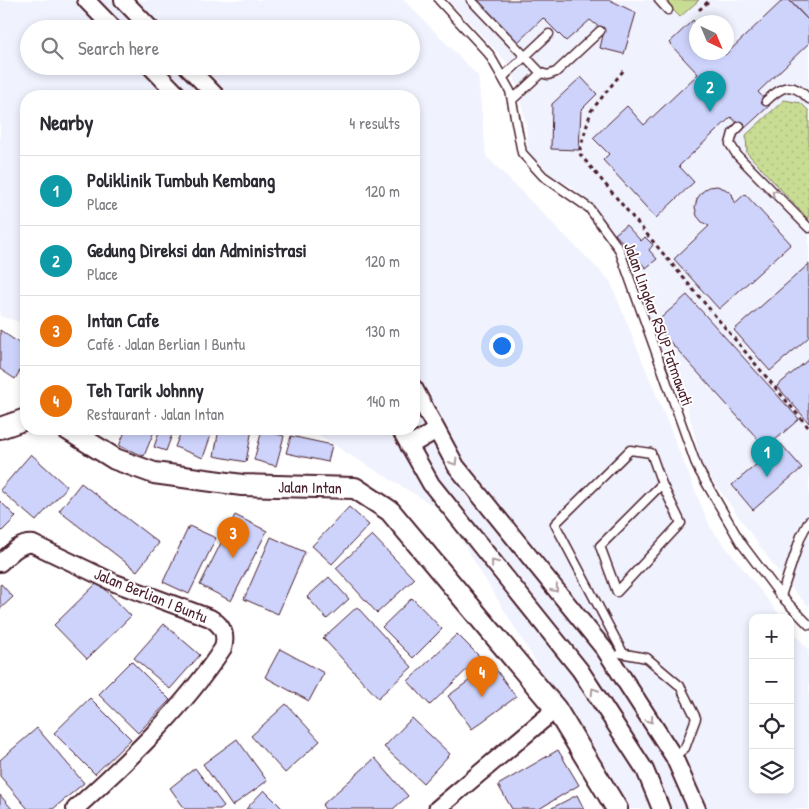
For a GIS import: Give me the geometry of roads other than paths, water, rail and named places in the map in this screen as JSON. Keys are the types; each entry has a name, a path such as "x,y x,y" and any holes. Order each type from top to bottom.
{"street":[{"path":"86,0 105,20"},
{"path":"123,0 142,20"},
{"path":"159,75 173,90"},
{"path":"196,75 210,90"},
{"path":"420,400 456,466 605,650 674,757 697,809"},
{"path":"0,428 20,421"},
{"path":"409,446 436,431"},
{"name":"Jalan Intan","path":"77,435 115,459 154,473 242,485 355,488 390,512 556,709 617,809"},
{"path":"403,435 431,484 580,670 645,770 661,809"},
{"name":"Jalan Berlian I Buntu","path":"0,563 22,545 33,544 115,583 210,618 224,631 225,642 223,648 179,706 75,809"},
{"path":"437,809 556,709"}],"lane":[{"name":"Jalan Lingkar RSUP Fatmawati","path":"439,0 490,54 503,77 510,91 522,152 543,176 589,208 619,249 697,467 741,543 781,596 809,626"},
{"path":"472,0 541,73 548,75 556,72 600,31"},
{"path":"659,0 668,10"},
{"path":"503,77 549,34"},
{"path":"512,100 541,73"},
{"path":"766,101 778,90 791,87 800,90 809,99"},
{"path":"740,126 733,133 730,144 737,155 809,228"},
{"path":"623,654 555,524 630,450 651,453 662,484 681,523 617,592 600,546 662,484"},
{"path":"781,596 801,536 809,521"},
{"path":"605,650 647,658 680,686 696,718 684,748 674,757"}],"place":[{"name":"Gedung Direksi dan Administrasi","path":"710,112"},
{"name":"Poliklinik Tumbuh Kembang","path":"767,477"},
{"name":"Intan Cafe","path":"233,558"},
{"name":"Teh Tarik Johnny","path":"482,697"}]}
